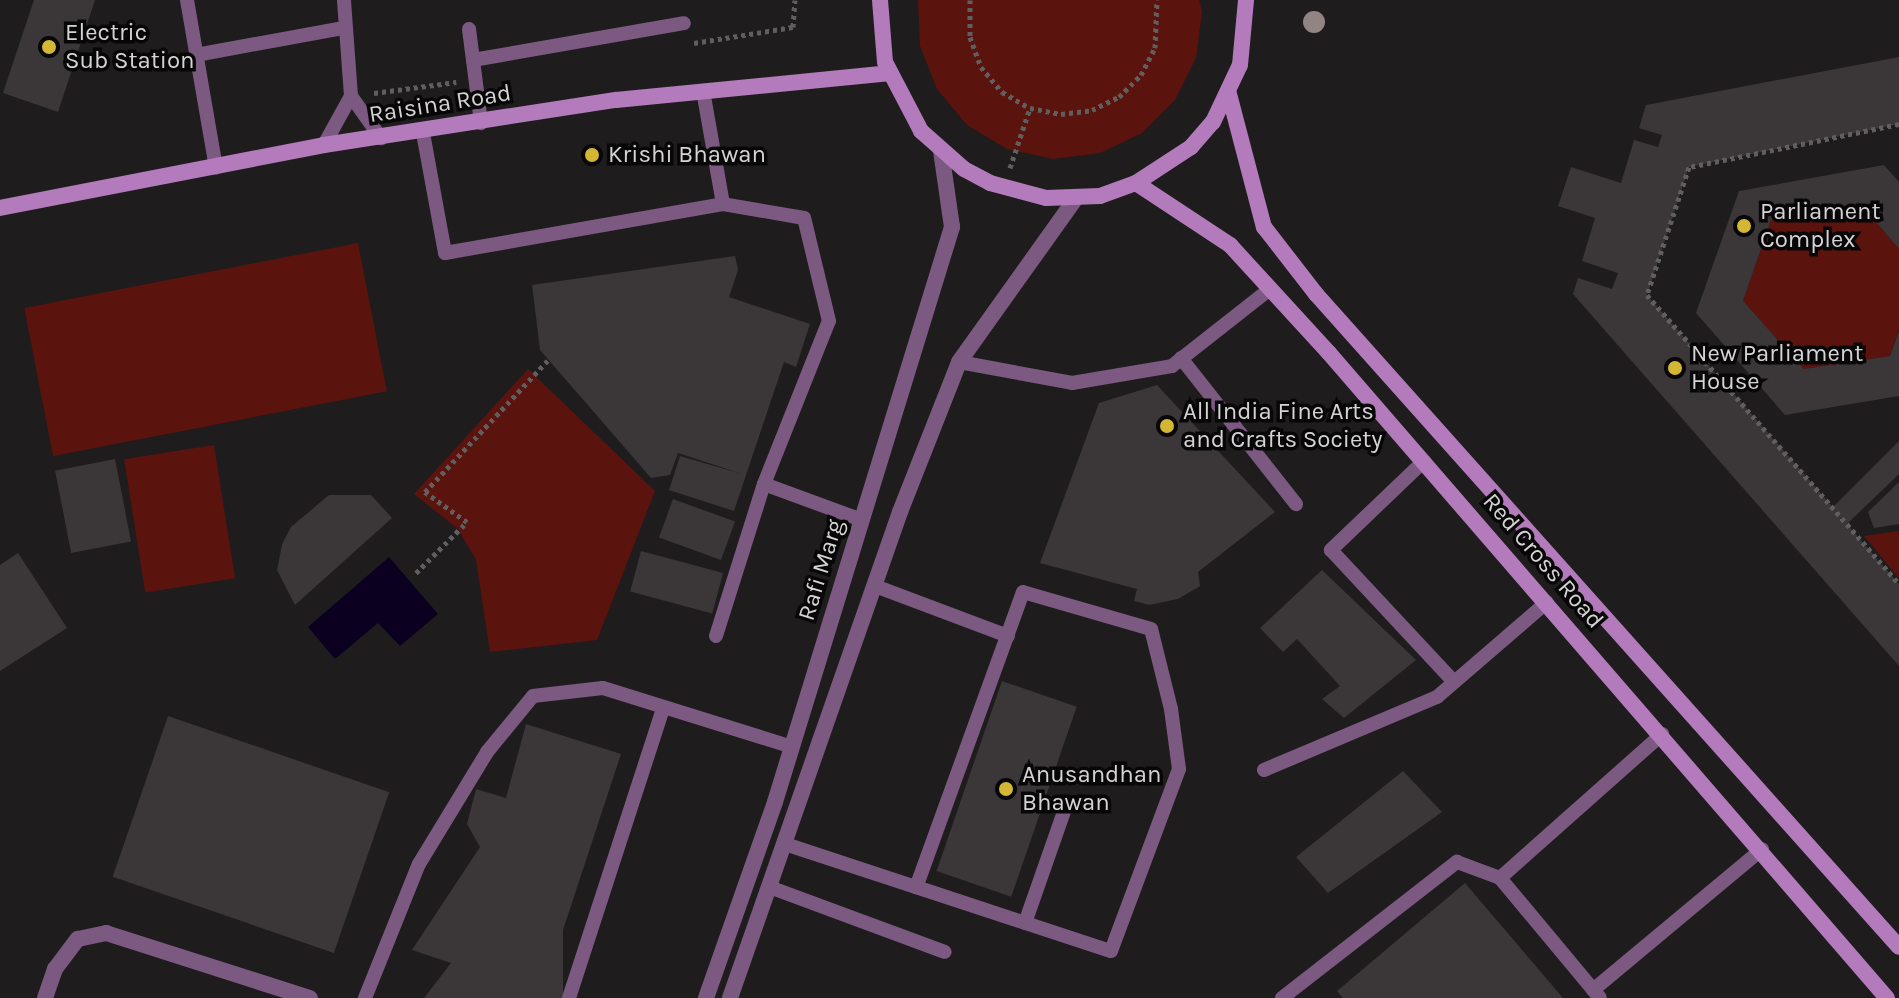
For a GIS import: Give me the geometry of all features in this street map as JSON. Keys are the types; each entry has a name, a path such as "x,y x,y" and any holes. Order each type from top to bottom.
{"street":[{"path":"880,0 880,34 891,73 921,131 941,151 1004,187 1046,198 1076,198 1136,183 1191,147 1229,94 1246,35 1246,0"},
{"name":"Raisina Road","path":"0,208 324,145 703,91 891,73"},
{"name":"Red Cross Road","path":"1229,94 1264,227 1316,294 1899,947"},
{"name":"Rafi Marg","path":"706,998 792,747 952,227 941,151"},
{"name":"Red Cross Road","path":"1136,183 1230,245 1424,461 1762,849 1887,998"},
{"path":"730,998 772,888 875,586 959,362 1076,198"},
{"path":"45,998 55,969 78,939 106,933 310,998"}],"lane":[{"path":"187,0 216,168"},
{"path":"344,0 343,28 351,96 381,138"},
{"path":"473,60 684,23"},
{"path":"196,55 343,28"},
{"path":"469,29 481,123"},
{"path":"703,91 723,204"},
{"path":"324,145 351,96"},
{"path":"423,133 445,253 723,204 804,218 829,321 764,484 716,636"},
{"path":"959,362 1072,383 1172,366 1270,289"},
{"path":"1181,358 1296,504"},
{"path":"1424,461 1331,550 1454,682"},
{"path":"764,484 862,520"},
{"path":"875,586 1008,636"},
{"path":"785,844 1025,923 1111,951 1179,769 1171,709 1151,629 1023,592 916,887"},
{"path":"1264,770 1437,697 1547,602"},
{"path":"365,998 419,864 487,752 533,696 603,688 792,747"},
{"path":"569,998 663,708"},
{"path":"1500,878 1662,734"},
{"path":"1025,923 1065,809"},
{"path":"1292,995 1457,862 1500,878 1597,994 1762,849"},
{"path":"772,888 945,952"}],"path":[{"path":"970,0 970,37 981,67 1002,92 1030,108 1061,114 1092,110 1119,97 1141,75 1155,48 1157,0"},
{"path":"1004,187 1030,108"},
{"path":"1899,124 1689,167 1647,295 1899,584"},
{"path":"416,573 467,522 425,492 548,360"}],"shaded area":[{"path":"918,0 1199,0 1202,12 1196,58 1175,100 1142,133 1100,153 1053,159 1007,149 967,125 937,89 920,46"},
{"path":"1860,203 1899,249 1899,329 1890,356 1804,369 1743,301 1771,220"},
{"path":"358,243 387,391 53,456 24,308"},
{"path":"528,369 655,491 597,640 490,652 476,560 458,529 414,494"},
{"path":"214,445 235,578 145,593 124,459"},
{"path":"1899,531 1899,578 1864,536"},
{"path":"389,557 438,614 400,646 378,623 335,659 308,627"}],"building":[{"name":"Electric Sub Station","path":"34,0 95,0 58,112 3,93"},
{"name":"New Parliament House","path":"1899,57 1899,124 1689,167 1647,295 1833,507 1899,441 1899,474 1847,524 1899,584 1899,666 1573,294 1578,278 1612,289 1618,273 1582,261 1595,218 1558,206 1571,167 1621,183 1634,140 1658,147 1662,135 1639,128 1646,105"},
{"name":"New Parliament House","path":"1884,165 1899,182 1899,249 1860,203 1771,220 1743,301 1804,369 1890,356 1899,331 1899,396 1785,415 1696,313 1739,191"},
{"path":"735,256 738,270 729,297 810,324 796,367 784,362 734,511 669,490 680,456 742,474 678,453 670,475 651,478 540,350 532,285"},
{"path":"1157,385 1275,512 1198,572 1200,586 1178,599 1149,605 1134,601 1137,589 1040,563 1099,403"},
{"path":"115,459 131,541 71,553 55,471"},
{"path":"1899,482 1899,524 1874,528 1868,512"},
{"path":"329,495 371,495 392,518 295,605 277,570 282,544 291,527"},
{"path":"673,499 735,522 721,560 659,538"},
{"path":"641,551 723,573 712,614 630,592"},
{"path":"18,553 67,628 0,671 0,565"},
{"path":"1322,570 1416,660 1344,718 1322,699 1340,686 1297,639 1283,652 1260,628"},
{"name":"Anusandhan Bhawan","path":"1002,681 1077,707 1011,897 937,871"},
{"path":"168,716 389,792 334,953 113,877"},
{"path":"526,724 621,754 563,930 563,998 424,998 451,963 412,950 480,847 467,824 476,789 506,798"},
{"path":"1403,771 1442,812 1328,893 1296,857"},
{"path":"1465,883 1563,998 1343,998 1337,991"}],"place":[{"name":"Electric Sub Station","path":"49,47"},
{"name":"Krishi Bhawan","path":"592,155"},
{"name":"Parliament Complex","path":"1744,226"},
{"name":"New Parliament House","path":"1675,368"},
{"name":"All India Fine Arts and Crafts Society","path":"1167,426"},
{"name":"Anusandhan Bhawan","path":"1006,789"}]}
